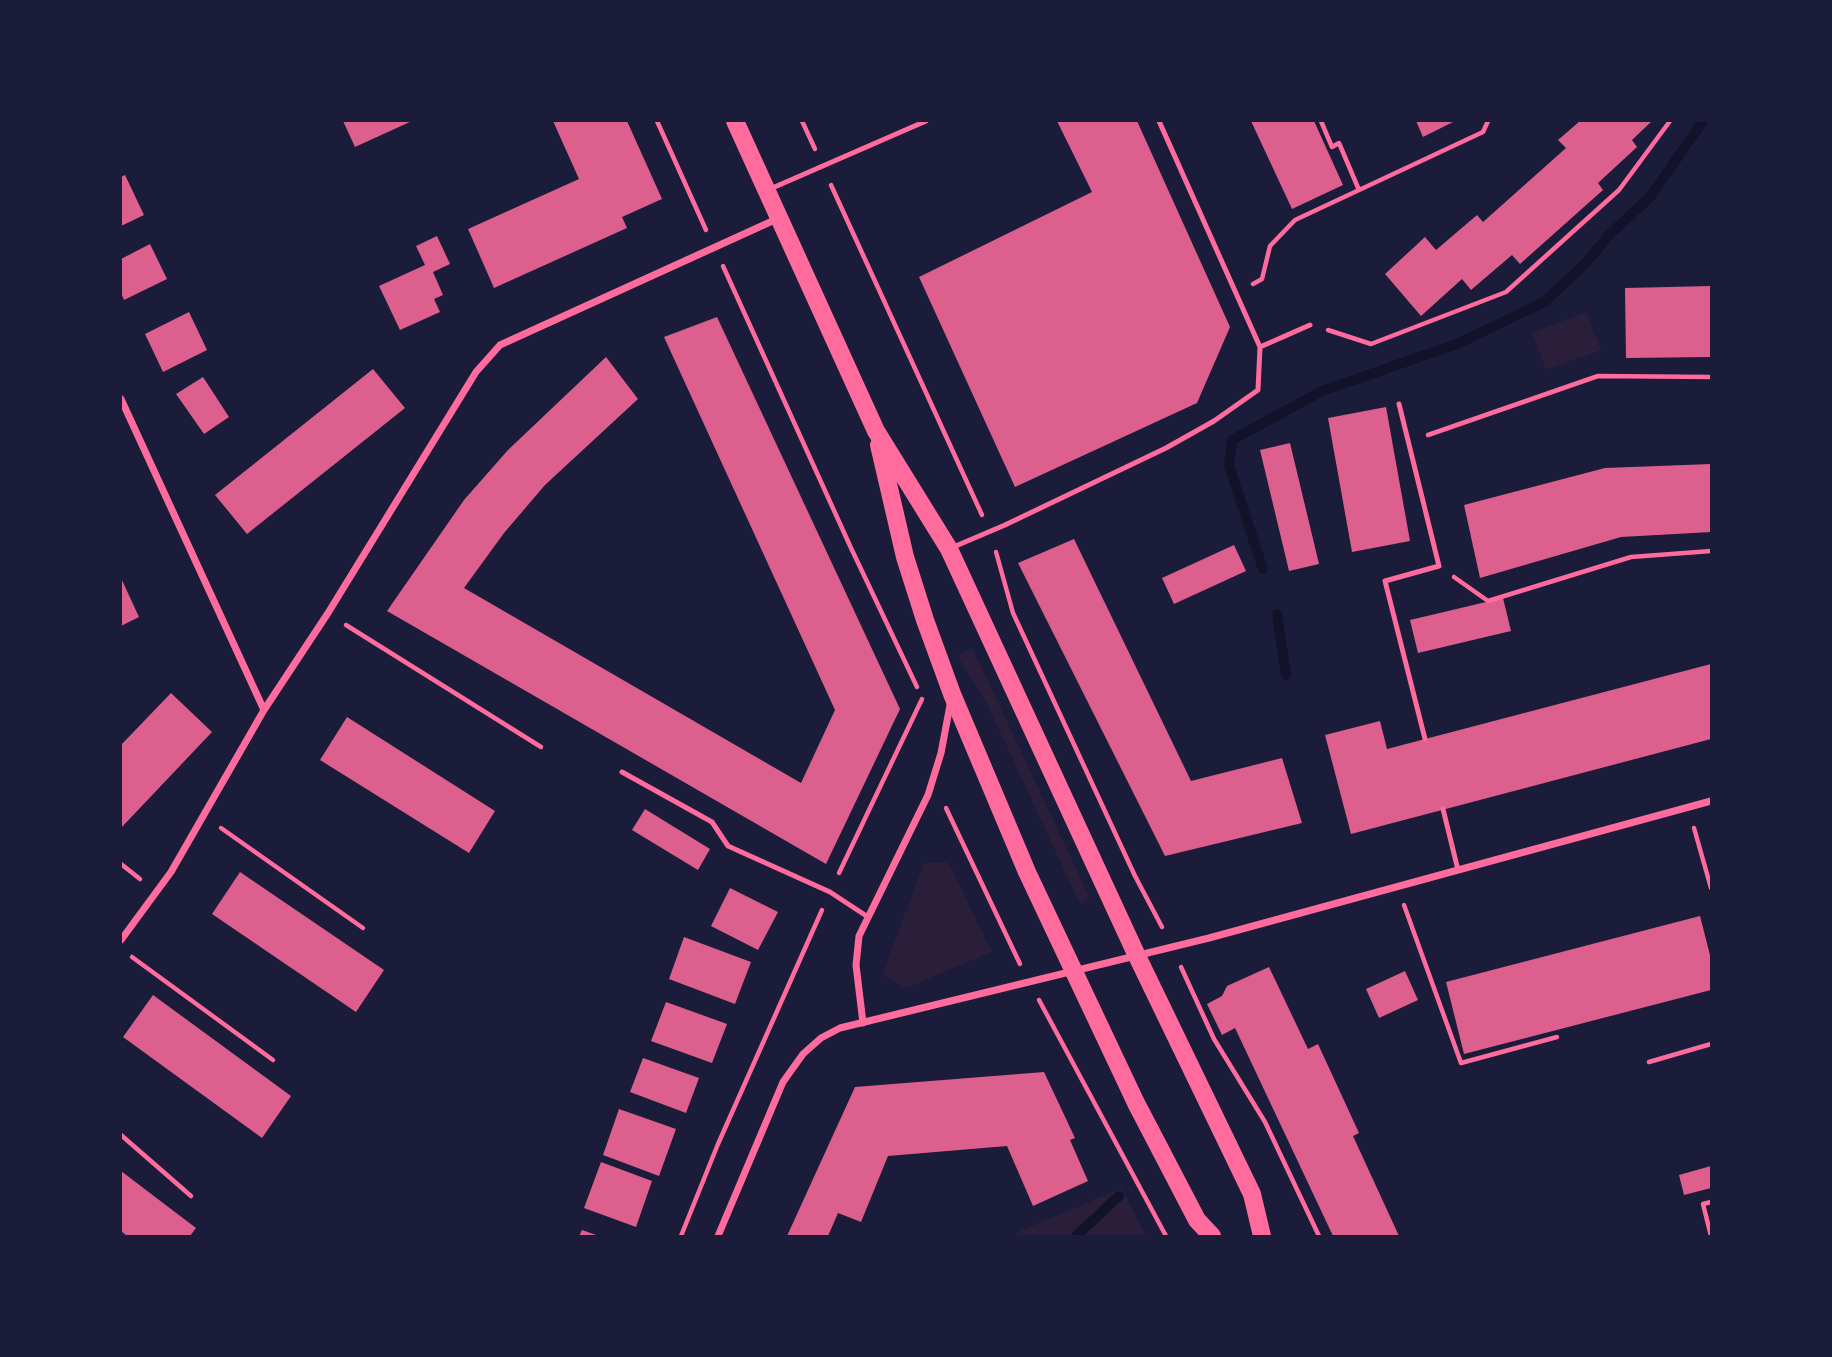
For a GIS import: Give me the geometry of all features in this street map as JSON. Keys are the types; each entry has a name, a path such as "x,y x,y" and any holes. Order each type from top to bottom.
{"main road":[{"path":"735,121 876,431 949,549 1137,956 1252,1194 1262,1236"},
{"path":"876,431 905,557 952,694 1027,872 1136,1103 1197,1220 1212,1236"}],"street":[{"path":"121,940 171,872 264,710 328,613 476,372 500,345 779,218"},
{"path":"121,399 264,710"},
{"path":"863,1023 856,952 859,936 928,795 952,694"},
{"path":"718,1236 783,1082 803,1054 821,1038 840,1028 1137,956 1711,801"}],"lane":[{"path":"767,190 926,121"},
{"path":"949,549 1166,448 1258,390 1260,347 1159,121"},
{"path":"1260,347 1310,325"},
{"path":"1399,404 1439,566 1385,581 1425,739"},
{"path":"622,772 712,822 728,846 830,892 868,917"},
{"path":"1443,809 1458,870"}],"path":[{"path":"657,121 926,709"},
{"path":"802,121 990,532 1013,613 1214,1039 1265,1122 1319,1236"},
{"path":"1321,121 1332,147 1339,143 1359,190"},
{"path":"1235,292 1262,279 1270,246 1295,220 1483,132 1488,121"},
{"path":"1310,325 1371,344 1506,292 1619,190 1670,121"},
{"path":"1409,442 1598,376 1711,377"},
{"path":"1439,566 1488,601 1631,556 1711,551"},
{"path":"328,613 541,747"},
{"path":"681,1236 718,1144 830,892 922,699"},
{"path":"937,766 947,814 1030,983 1166,1236"},
{"path":"1689,807 1711,888"},
{"path":"204,816 363,928"},
{"path":"1397,885 1461,1063 1557,1037"},
{"path":"132,956 273,1060"},
{"path":"1649,1062 1711,1044"},
{"path":"121,1135 191,1196"},
{"path":"1711,1202 1703,1204 1711,1236"}],"shaded area":[{"path":"1586,312 1601,350 1546,370 1532,333"},
{"path":"973,649 1090,898 1080,904 988,706 957,655"},
{"path":"948,862 992,952 906,988 882,975 924,863"},
{"path":"1122,1188 1146,1236 1014,1236 1020,1231"}],"building":[{"path":"343,121 412,121 355,147"},
{"path":"553,121 627,121 662,199 622,217 627,228 494,288 468,229 579,179"},
{"path":"1057,121 1137,121 1230,327 1197,403 1015,487 919,277 1092,192"},
{"path":"1251,121 1314,121 1343,185 1292,209"},
{"path":"1416,121 1455,121 1423,137"},
{"path":"1580,121 1652,121 1632,140 1637,147 1598,183 1603,190 1520,264 1512,255 1471,290 1462,279 1421,316 1385,274 1425,237 1436,250 1477,215 1483,222 1566,148 1558,140"},
{"path":"125,175 144,215 121,226 121,177"},
{"path":"437,236 450,264 433,272 443,295 434,299 440,312 400,330 379,286 425,265 416,246"},
{"path":"150,244 167,279 124,300 121,293 121,259"},
{"path":"1711,286 1711,357 1626,358 1625,288"},
{"path":"189,312 207,350 163,372 145,334"},
{"path":"717,317 900,709 826,864 387,611 464,500 508,450 606,357 638,399 545,485 504,533 464,588 801,783 835,710 664,337"},
{"path":"373,369 405,408 247,534 215,495"},
{"path":"203,377 229,417 204,434 176,394"},
{"path":"1386,407 1410,541 1352,552 1328,418"},
{"path":"1290,443 1319,564 1289,571 1260,450"},
{"path":"1711,464 1711,532 1621,537 1480,578 1464,505 1605,468"},
{"path":"1074,539 1191,781 1282,758 1302,823 1165,856 1018,563"},
{"path":"1234,545 1246,571 1174,604 1162,578"},
{"path":"121,578 139,617 121,626"},
{"path":"1503,598 1511,631 1418,653 1410,620"},
{"path":"1711,664 1711,739 1351,834 1325,735 1380,721 1387,749"},
{"path":"171,693 212,732 121,828 121,745"},
{"path":"347,717 495,811 469,853 320,760"},
{"path":"645,809 710,849 698,870 632,830"},
{"path":"240,872 384,970 356,1012 212,914"},
{"path":"730,888 778,912 758,950 711,926"},
{"path":"1700,916 1711,959 1711,990 1464,1054 1446,982"},
{"path":"684,937 751,962 735,1004 669,979"},
{"path":"1269,967 1308,1049 1318,1044 1359,1133 1353,1136 1399,1236 1333,1236 1235,1028 1222,1035 1207,1004 1222,996 1227,986"},
{"path":"1405,971 1418,1000 1379,1018 1366,989"},
{"path":"153,995 291,1096 262,1138 123,1037"},
{"path":"666,1002 727,1024 712,1063 651,1041"},
{"path":"643,1058 699,1078 686,1113 630,1092"},
{"path":"1044,1072 1075,1138 1070,1140 1088,1181 1033,1206 1007,1146 888,1156 861,1222 838,1213 828,1236 787,1236 855,1087"},
{"path":"619,1109 676,1129 659,1176 603,1155"},
{"path":"601,1162 652,1181 636,1227 584,1208"},
{"path":"1711,1166 1711,1188 1684,1195 1679,1175"},
{"path":"121,1171 196,1228 190,1236 127,1236 121,1231"},
{"path":"582,1230 599,1236 579,1236"}],"waterway":[{"path":"1263,569 1229,466 1232,440 1322,391 1457,344 1544,302 1650,197 1703,121"},
{"path":"1277,614 1286,675"},
{"path":"1076,1236 1119,1196"}]}
